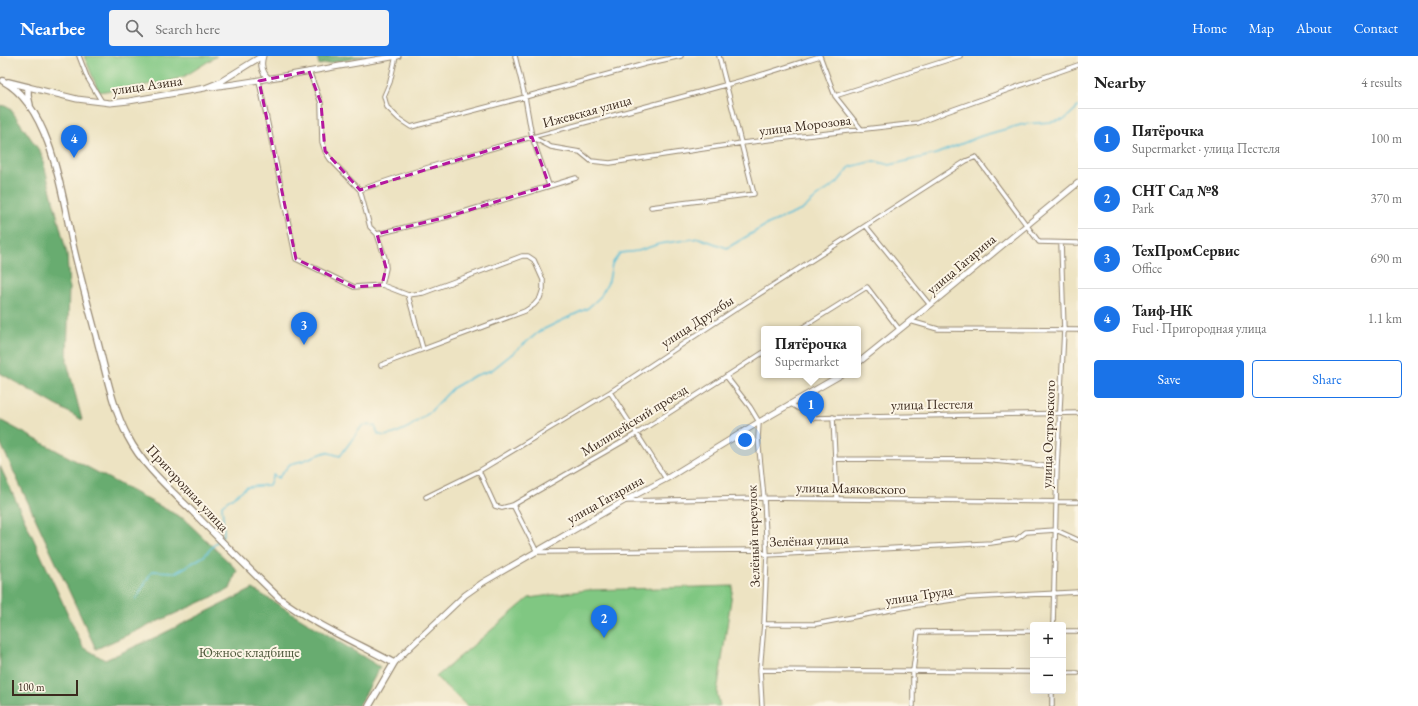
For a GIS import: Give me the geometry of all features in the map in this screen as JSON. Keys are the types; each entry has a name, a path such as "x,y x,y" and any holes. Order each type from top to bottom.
{"main road":[{"name":"улица Азина","path":"28,87 77,99 102,102 129,101 205,88 220,82 263,56"},
{"path":"263,56 262,62 264,74 269,79"},
{"path":"205,88 259,81 309,70 397,56"},
{"path":"1,80 28,87"},
{"name":"Пригородная улица","path":"1,80 16,89 33,111"},
{"name":"Пригородная улица","path":"28,87 28,96 33,111 42,128 56,169 72,243 105,373 118,416 139,455 175,495 279,598 328,630 394,663"},
{"name":"улица Гагарина","path":"861,361 1078,183"},
{"name":"улица Гагарина","path":"394,663 466,595 482,583 624,501 666,480 760,422 836,378"},
{"path":"369,706 394,663"}],"street":[{"path":"79,56 87,77 102,102"},
{"path":"397,56 390,82 384,96 388,107 399,119 410,126 525,97 645,64 681,56"},
{"path":"515,56 525,97 532,137 549,185"},
{"path":"651,207 754,194 719,56"},
{"path":"820,56 835,96 862,130"},
{"name":"Ижевская улица","path":"360,190 399,176 532,137 726,85 820,56"},
{"path":"835,96 960,56"},
{"name":"улица Морозова","path":"532,137 551,147 580,152 591,161 610,163 742,143 918,124 948,111 1078,65"},
{"path":"309,70 321,103 322,142 325,151 330,159 360,190 370,227 377,234 386,268 382,285"},
{"path":"259,81 296,259 354,287 382,285 408,294 423,293 522,256 528,256 534,260 543,280 543,289 540,298 534,305 525,311 381,365"},
{"name":"улица Дружбы","path":"426,497 479,470 610,392 966,161 976,157 1027,224"},
{"path":"377,234 446,217 576,178"},
{"path":"1027,224 1039,242 1078,243"},
{"path":"866,226 930,305"},
{"name":"улица Островского","path":"1053,622 1057,467 1064,330 1061,243"},
{"path":"805,326 867,287 899,329"},
{"path":"408,294 423,349"},
{"path":"910,321 938,329 1078,330"},
{"name":"Милицейский проезд","path":"513,505 636,434 761,354"},
{"path":"726,376 760,422"},
{"path":"610,392 666,480"},
{"name":"улица Пестеля","path":"791,404 814,418 1060,413 1078,414"},
{"path":"833,417 837,498"},
{"name":"Зелёный переулок","path":"760,422 758,438 764,498 767,554 764,624 760,670 762,706"},
{"path":"835,459 984,460 1057,467"},
{"path":"479,470 495,506 502,508 513,505 537,552"},
{"name":"улица Маяковского","path":"624,501 837,498 1078,502"},
{"name":"Зелёная улица","path":"537,552 758,550 767,554 991,543 1017,539 1026,532 1056,530 1078,540"},
{"name":"улица Труда","path":"764,624 816,624 917,605 966,598 1078,592"},
{"path":"913,706 913,671 918,632 1030,631"},
{"path":"1066,631 1078,631"},
{"path":"760,670 1030,672"},
{"path":"1066,673 1078,673"},
{"path":"1052,694 1052,706"}],"highlighted area":[{"path":"309,71 321,103 325,151 360,190 532,137 549,185 447,217 377,234 386,268 382,285 354,287 296,259 259,81"}],"green space":[{"path":"84,56 217,56 185,76 167,82 99,92"},
{"path":"317,56 367,56 319,65"},
{"path":"0,105 9,107 41,153 67,254 69,287 67,362 82,420 0,373"},
{"path":"0,420 184,519 237,570 230,589 96,649 0,442"},
{"name":"Южное кладбище","path":"0,466 83,647 105,660 156,637 253,589 380,667 359,706 0,706"},
{"path":"733,586 717,693 720,706 467,706 436,677 529,598 587,590"}],"waterway":[{"path":"136,599 152,571 177,572 204,556 224,534 222,505 247,487 269,485 273,475 278,478 290,464 326,452 340,456 362,426 375,426 378,434 384,436 394,434 409,427 429,413 453,388 474,376 492,370 540,331 588,308 600,297 609,281 612,264 620,253 638,251 659,244 699,238 727,248 768,224 802,210 818,196 837,183 850,167 874,161 890,165 936,154 981,136 1024,124 1064,120 1078,107"}],"place":[{"name":"Таиф-НК","path":"74,158"},
{"name":"ТехПромСервис","path":"304,345"},
{"name":"Пятёрочка","path":"811,424"},
{"name":"СНТ Сад №8","path":"604,638"}]}
